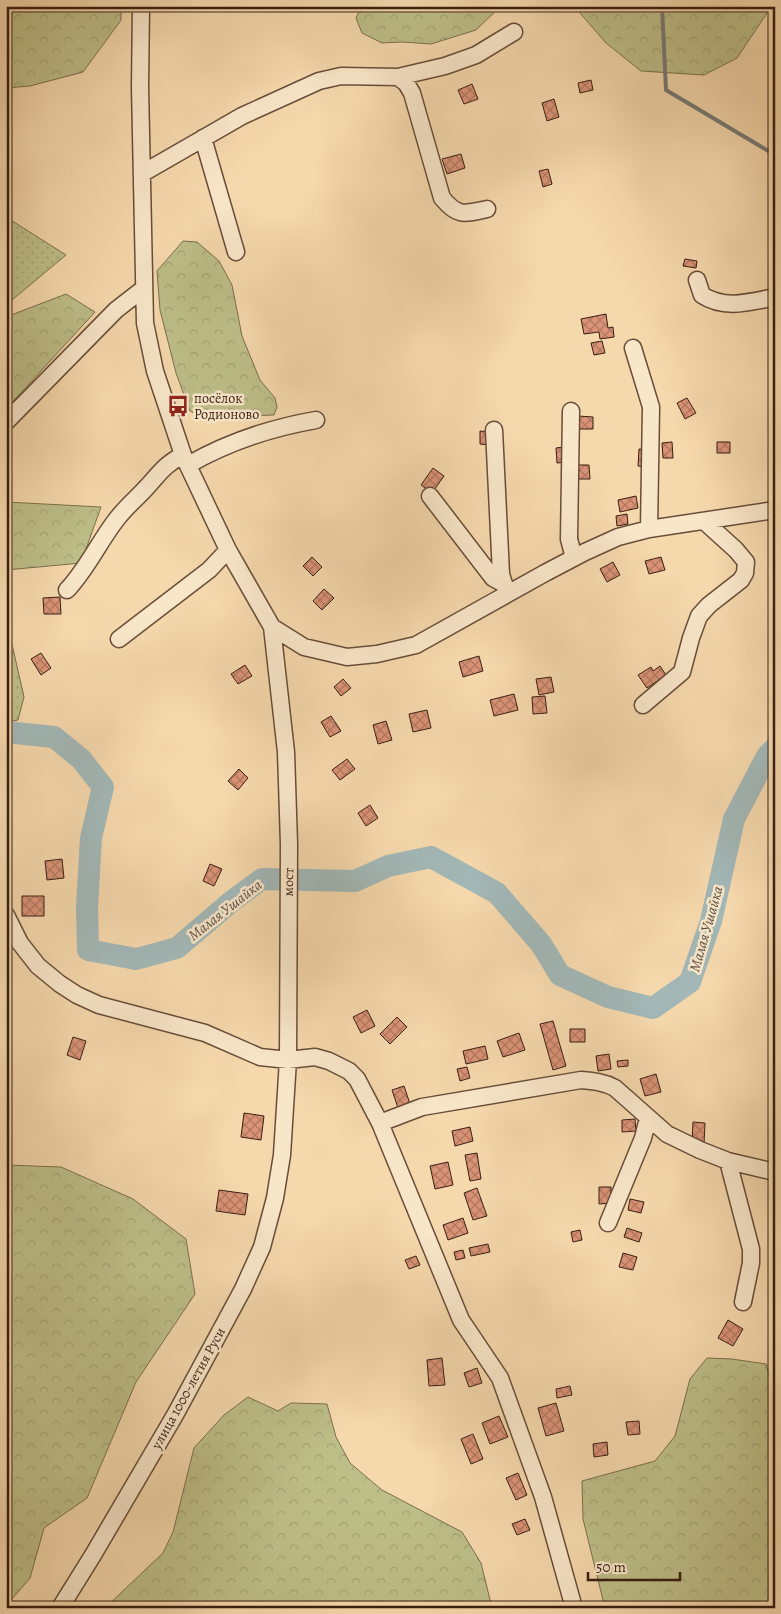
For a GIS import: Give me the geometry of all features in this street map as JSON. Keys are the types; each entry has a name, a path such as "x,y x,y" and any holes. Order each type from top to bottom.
{"street":[{"path":"141,6 140,86 145,323 156,371 186,460 228,550 272,627 304,647 347,657 376,654 416,645 506,589 618,537 649,529 775,510"},
{"path":"143,173 242,116 319,81 341,76 398,77 445,66 476,56 514,32"},
{"path":"398,77 406,83 412,93 442,198 450,208 464,214 487,209"},
{"path":"203,138 236,252"},
{"path":"697,280 702,296 717,302 729,304 742,303 775,297"},
{"path":"6,422 116,310 143,289"},
{"path":"633,348 651,407 649,529"},
{"path":"571,411 569,539 574,558"},
{"path":"68,590 79,577 115,521 169,462 186,460 237,440 291,424 316,420"},
{"path":"494,430 501,574 506,589"},
{"path":"430,496 493,578 506,589"},
{"path":"643,705 682,672 691,638 700,616 709,606 742,580 745,573 746,562 736,550 704,521"},
{"path":"119,639 209,570 228,550"},
{"name":"мост","path":"272,627 286,752 289,844 288,1060"},
{"path":"6,914 20,944 38,966 77,995 99,1005 205,1034 260,1056 288,1060 315,1057 329,1061 348,1071 357,1079 380,1124 462,1320 500,1378 543,1498 574,1608"},
{"name":"улица 1000-летия Руси","path":"60,1608 175,1415 242,1289 262,1247 270,1222 282,1155 288,1060"},
{"path":"380,1124 422,1107 581,1080 607,1084 615,1088 667,1134 700,1150 728,1160 775,1172"},
{"path":"608,1223 643,1138 648,1118"},
{"path":"728,1160 751,1249 751,1263 743,1302"}],"green space":[{"path":"6,6 121,6 121,20 83,72 30,86 6,88"},
{"path":"362,6 501,6 476,30 431,44 382,43 362,33 356,18"},
{"path":"574,6 768,6 767,13 737,58 704,75 641,71 606,43"},
{"path":"6,217 66,255 6,305"},
{"path":"183,241 197,242 219,261 232,285 242,336 260,380 275,398 277,407 274,415 204,417 190,411 176,373 160,310 157,271"},
{"path":"66,294 95,312 6,409 6,317"},
{"path":"6,502 101,507 81,563 6,570"},
{"path":"6,618 24,697 18,720 6,722"},
{"path":"6,1165 61,1167 133,1199 186,1239 195,1294 136,1382 87,1498 44,1528 30,1578 6,1606"},
{"path":"707,1358 732,1359 766,1364 774,1393 768,1608 605,1608 583,1519 582,1481 655,1461 675,1436 690,1379"},
{"path":"248,1397 278,1411 291,1403 327,1404 336,1437 350,1463 382,1490 462,1532 481,1563 492,1608 105,1608 163,1553 173,1532 194,1448 224,1415"}],"building":[{"path":"591,80 593,90 580,93 578,83"},
{"path":"472,84 478,99 464,104 458,90"},
{"path":"554,99 559,117 547,121 542,103"},
{"path":"461,154 465,168 447,174 442,159"},
{"path":"548,169 552,184 543,187 539,171"},
{"path":"685,259 697,261 696,268 683,266"},
{"path":"606,314 608,328 613,327 614,337 600,339 599,332 584,334 581,319"},
{"path":"602,341 605,353 594,355 591,343"},
{"path":"687,398 696,413 685,419 677,403"},
{"path":"578,416 593,417 593,429 577,429"},
{"path":"480,431 490,432 489,445 480,444"},
{"path":"672,442 673,458 663,458 662,443"},
{"path":"717,442 730,442 730,453 717,453"},
{"path":"564,447 566,462 557,463 556,448"},
{"path":"639,449 651,450 650,467 638,466"},
{"path":"578,465 589,465 590,479 578,479"},
{"path":"433,468 444,476 432,493 421,485"},
{"path":"636,496 638,508 620,512 618,500"},
{"path":"627,514 628,524 617,526 616,516"},
{"path":"312,557 322,567 313,576 303,566"},
{"path":"661,557 665,570 649,574 645,561"},
{"path":"613,562 620,575 607,582 600,569"},
{"path":"324,589 334,598 322,610 313,601"},
{"path":"60,597 61,614 44,614 43,598"},
{"path":"41,653 51,668 41,675 31,659"},
{"path":"479,656 483,671 463,677 459,662"},
{"path":"245,665 252,676 238,684 231,674"},
{"path":"660,666 666,675 647,688 638,675 651,667 653,671"},
{"path":"551,677 554,692 539,695 536,679"},
{"path":"343,679 351,688 341,696 334,687"},
{"path":"514,694 518,710 494,716 490,700"},
{"path":"545,696 547,713 533,714 532,697"},
{"path":"427,710 431,728 413,732 409,714"},
{"path":"331,716 341,731 330,737 321,722"},
{"path":"386,721 392,740 378,744 373,725"},
{"path":"347,759 355,769 340,780 332,770"},
{"path":"239,769 248,778 238,790 228,781"},
{"path":"370,805 378,818 366,826 358,813"},
{"path":"62,859 64,878 47,880 45,861"},
{"path":"210,864 222,869 214,886 203,881"},
{"path":"22,896 44,896 44,916 22,916"},
{"path":"367,1010 375,1026 361,1033 353,1017"},
{"path":"397,1017 407,1027 390,1044 380,1034"},
{"path":"553,1021 566,1066 553,1070 540,1024"},
{"path":"570,1029 585,1029 585,1042 570,1042"},
{"path":"519,1033 525,1050 503,1057 497,1041"},
{"path":"73,1037 86,1041 80,1060 67,1055"},
{"path":"485,1046 488,1059 466,1064 463,1051"},
{"path":"609,1054 611,1069 598,1071 596,1056"},
{"path":"628,1060 628,1066 618,1067 617,1061"},
{"path":"467,1067 470,1078 460,1081 457,1069"},
{"path":"656,1074 661,1092 645,1096 640,1079"},
{"path":"404,1086 410,1104 398,1108 392,1090"},
{"path":"244,1113 264,1116 261,1140 241,1137"},
{"path":"635,1119 636,1131 622,1132 622,1120"},
{"path":"693,1122 705,1123 704,1144 692,1144"},
{"path":"470,1127 473,1141 455,1146 452,1131"},
{"path":"477,1153 481,1179 470,1181 465,1155"},
{"path":"448,1162 453,1185 435,1189 430,1166"},
{"path":"599,1187 611,1187 611,1203 599,1204"},
{"path":"477,1188 487,1216 473,1220 464,1193"},
{"path":"219,1190 248,1194 245,1215 216,1211"},
{"path":"630,1199 644,1202 641,1213 628,1210"},
{"path":"463,1218 468,1233 448,1240 443,1225"},
{"path":"627,1228 642,1233 639,1242 624,1237"},
{"path":"580,1230 582,1240 573,1242 571,1232"},
{"path":"488,1244 490,1252 471,1256 469,1248"},
{"path":"463,1250 465,1258 456,1260 454,1252"},
{"path":"623,1253 637,1257 633,1270 619,1267"},
{"path":"416,1256 420,1265 409,1269 405,1260"},
{"path":"728,1320 743,1329 733,1346 718,1338"},
{"path":"442,1358 445,1385 429,1386 427,1360"},
{"path":"477,1368 482,1383 469,1387 464,1373"},
{"path":"570,1386 572,1395 557,1398 556,1389"},
{"path":"556,1403 564,1431 546,1436 538,1408"},
{"path":"499,1416 508,1437 490,1444 482,1423"},
{"path":"639,1421 640,1434 628,1435 626,1422"},
{"path":"473,1434 483,1459 471,1464 461,1439"},
{"path":"607,1442 608,1455 594,1457 593,1444"},
{"path":"518,1473 527,1495 516,1500 506,1478"},
{"path":"525,1519 530,1530 517,1535 512,1524"}],"waterway":[{"path":"662,6 666,90 775,155"},
{"name":"Малая Ушайка","path":"6,732 54,737 81,759 103,787 91,838 87,906 88,950 136,959 177,948 232,901 262,879 355,881 388,866 431,857 497,893 541,944 560,975 608,997 653,1008 690,982 711,921 734,819 767,756 775,748"}],"place":[{"name":"посёлок Родионово","path":"178,406"}]}
